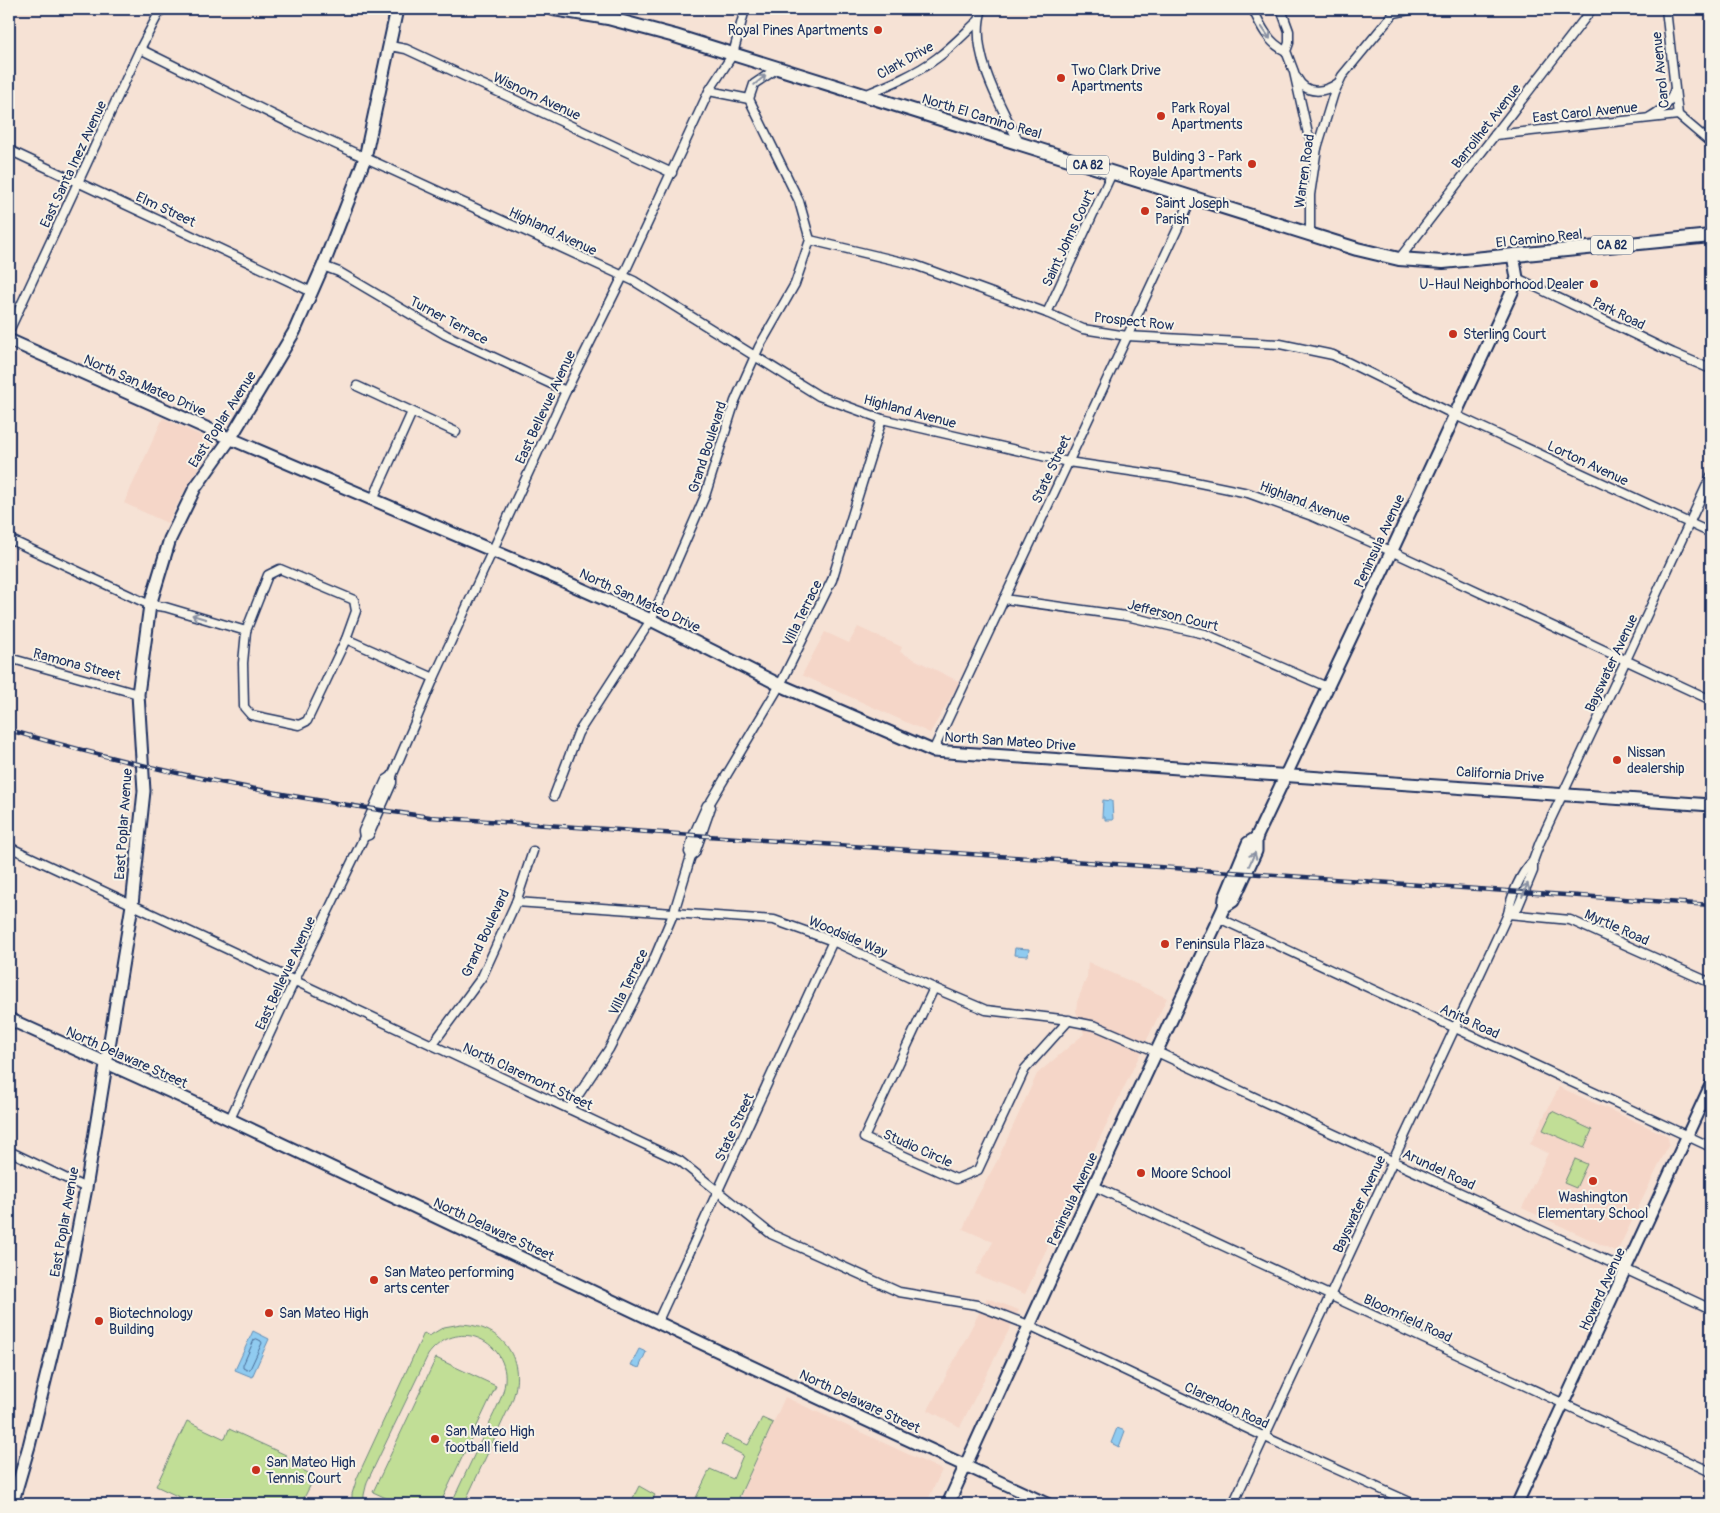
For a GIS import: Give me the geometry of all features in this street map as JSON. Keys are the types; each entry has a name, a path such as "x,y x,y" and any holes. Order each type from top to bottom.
{"main road":[{"name":"East Poplar Avenue","path":"12,1504 29,1446 63,1308 86,1188 132,905 144,790 138,694 150,605 170,539 195,488 230,439 294,332 323,266 365,158 397,9"},
{"name":"North El Camino Real","path":"554,9 593,11 1310,235 1399,260"},
{"name":"El Camino Real","path":"1399,260 1443,262 1711,236"},
{"path":"1514,255 1518,278"},
{"name":"Peninsula Avenue","path":"948,1504 1224,907 1233,901 1256,851 1256,838 1518,278"},
{"name":"North San Mateo Drive","path":"9,340 230,439 493,550 651,620 780,685 933,750 1286,774"},
{"name":"California Drive","path":"1286,774 1711,804"},
{"name":"North Delaware Street","path":"9,1019 230,1120 831,1405 966,1466"}],"street":[{"name":"East Santa Inez Avenue","path":"9,330 140,49 161,9"},
{"name":"East Bellevue Avenue","path":"230,1120 294,981 364,837 369,834 373,826 434,678 566,390 623,276 709,91 733,54 745,9"},
{"name":"Clark Drive","path":"982,9 978,21 982,60 996,97 1020,144"},
{"path":"1253,9 1274,44 1286,51 1300,84 1307,89 1315,91 1326,90 1339,82"},
{"path":"1281,9 1289,31 1289,43 1286,51"},
{"name":"Warren Road","path":"1310,235 1310,195 1317,148 1326,113 1339,82 1395,11 1414,9"},
{"name":"Barroilhet Avenue","path":"1399,260 1592,9"},
{"name":"Carol Avenue","path":"1666,9 1678,115 1711,143"},
{"name":"Clark Drive","path":"864,95 936,59 978,21"},
{"name":"Wisnom Avenue","path":"390,46 406,49 672,172"},
{"name":"Highland Avenue","path":"140,49 365,158 634,281 819,396 882,419 1068,462 1171,477 1248,494 1312,516 1391,551 1711,700"},
{"path":"778,68 754,84 749,99 799,201 810,240"},
{"path":"1294,72 1308,134 1317,148"},
{"path":"1648,118 1671,100 1675,87"},
{"path":"709,91 749,99"},
{"name":"East Carol Avenue","path":"1495,135 1678,115"},
{"name":"Elm Street","path":"9,150 312,292"},
{"name":"Saint Johns Court","path":"1047,313 1112,173"},
{"name":"State Street","path":"933,750 1192,198"},
{"name":"Prospect Row","path":"810,240 914,265 1047,313 1083,329 1127,336 1280,344 1333,355 1454,415"},
{"name":"Grand Boulevard","path":"554,796 578,733 651,620 705,496 735,401 755,356 795,284 810,240"},
{"name":"Turner Terrace","path":"323,266 339,272 446,335 566,390"},
{"name":"Park Road","path":"1518,278 1711,370"},
{"path":"357,386 456,432"},
{"path":"373,499 412,412"},
{"name":"Lorton Avenue","path":"1454,415 1711,533"},
{"name":"Villa Terrace","path":"569,1109 609,1049 648,973 674,912 690,856 695,853 711,807 710,803 780,685 832,580 882,419"},
{"name":"Bayswater Avenue","path":"1233,1504 1508,914 1518,907 1533,870 1533,861 1540,842 1711,476"},
{"path":"9,539 150,605 165,606 246,631"},
{"path":"280,569 354,600 356,611 346,639 307,720 299,725 251,715 244,707 242,663 246,631 268,575 280,569"},
{"name":"Jefferson Court","path":"1004,599 1126,616 1205,634 1327,687"},
{"path":"346,639 434,678"},
{"name":"Ramona Street","path":"9,658 138,694"},
{"name":"North Claremont Street","path":"9,847 680,1161 771,1234 899,1292 977,1305 1030,1326"},
{"name":"Grand Boulevard","path":"432,1045 482,977 516,902 533,851"},
{"name":"Woodside Way","path":"516,902 774,920 833,941 986,1010 1069,1020 1096,1026 1157,1052"},
{"name":"Myrtle Road","path":"1508,914 1570,920 1711,983"},
{"name":"Anita Road","path":"1219,918 1711,1147"},
{"name":"State Street","path":"657,1323 833,941"},
{"name":"Studio Circle","path":"934,988 864,1138 956,1179 978,1170 1025,1069 1069,1020"},
{"name":"Arundel Road","path":"1157,1052 1711,1309"},
{"name":"Howard Avenue","path":"1517,1504 1711,1084"},
{"path":"9,1151 86,1188"},
{"name":"Bloomfield Road","path":"1094,1186 1711,1472"},
{"name":"Clarendon Road","path":"1030,1326 1414,1504"},
{"path":"966,1466 1048,1504"}],"shaded area":[{"path":"163,418 215,442 167,523 124,503"},
{"path":"858,627 902,647 900,652 960,682 930,733 802,675 825,632 849,643"},
{"path":"1088,962 1167,998 1025,1294 975,1274 993,1242 963,1229 1037,1074 1084,1034 1076,1011 1077,1002 1087,977"},
{"name":"Washington Elementary School","path":"1559,1087 1668,1136 1669,1144 1617,1252 1522,1208 1548,1153 1530,1144"},
{"path":"987,1298 1019,1310 960,1427 928,1410"},
{"path":"785,1397 942,1470 926,1504 752,1504 741,1495"}],"green space":[{"path":"1552,1111 1592,1130 1584,1148 1543,1130"},
{"path":"1575,1159 1587,1164 1576,1188 1564,1183"},
{"path":"461,1324 476,1326 489,1331 500,1339 508,1348 514,1360 516,1372 516,1386 512,1401 464,1504 451,1504 499,1403 505,1381 501,1359 492,1346 479,1338 465,1335 447,1339 428,1355 367,1482 364,1504 352,1504 352,1494 357,1478 424,1333 429,1336 444,1327"},
{"name":"San Mateo High football field","path":"436,1358 496,1386 440,1504 399,1504 373,1492"},
{"path":"762,1418 773,1423 739,1497 750,1504 693,1504 710,1469 733,1479 743,1455 721,1444 726,1435 748,1445"},
{"name":"San Mateo High Tennis Court","path":"187,1421 225,1439 229,1429 286,1455 287,1459 292,1462 291,1465 315,1476 301,1504 194,1504 156,1486"},
{"path":"639,1486 655,1495 650,1504 630,1504"}],"water":[{"path":"1103,800 1112,801 1113,820 1105,820 1105,817 1102,817"},
{"path":"1015,948 1029,949 1028,956 1014,955"},
{"path":"253,1331 269,1339 252,1377 235,1370"},
{"path":"639,1349 646,1352 639,1368 631,1365"},
{"path":"1117,1428 1125,1431 1119,1447 1111,1443"}],"railway":[{"path":"9,730 165,771 218,782 323,801 430,817 1711,905"}],"place":[{"name":"Royal Pines Apartments","path":"878,30"},
{"name":"Two Clark Drive Apartments","path":"1061,78"},
{"name":"Park Royal Apartments","path":"1161,116"},
{"name":"Bulding 3 - Park Royale Apartments","path":"1252,164"},
{"name":"Saint Joseph Parish","path":"1145,211"},
{"name":"U-Haul Neighborhood Dealer","path":"1594,284"},
{"name":"Sterling Court","path":"1453,334"},
{"name":"Nissan dealership","path":"1617,760"},
{"name":"Peninsula Plaza","path":"1165,944"},
{"name":"Moore School","path":"1141,1173"},
{"name":"Washington Elementary School","path":"1593,1181"},
{"name":"San Mateo performing arts center","path":"374,1280"},
{"name":"San Mateo High","path":"269,1313"},
{"name":"Biotechnology Building","path":"99,1321"},
{"name":"San Mateo High football field","path":"435,1439"},
{"name":"San Mateo High Tennis Court","path":"256,1470"}]}
